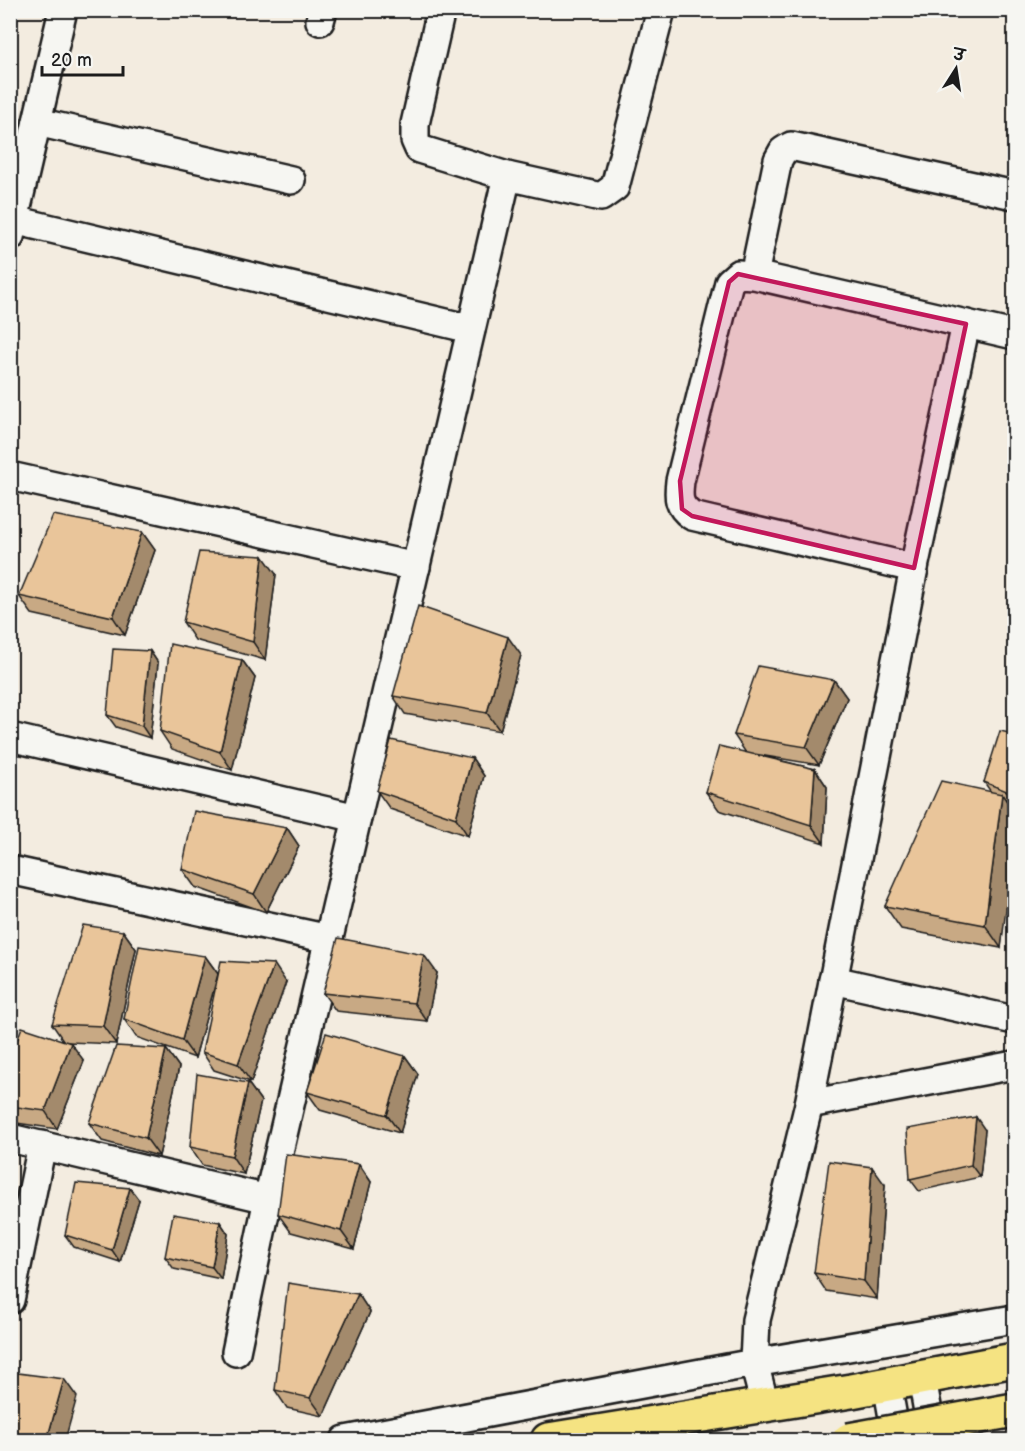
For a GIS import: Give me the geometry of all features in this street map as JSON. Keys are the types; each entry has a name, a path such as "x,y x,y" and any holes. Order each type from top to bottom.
{"main road":[{"path":"548,1440 765,1405 1014,1360"},
{"path":"849,1440 1014,1410"}],"street":[{"path":"63,10 12,229 471,329"},
{"path":"441,10 415,124 415,140 419,149 507,176 601,197 615,187 661,10"},
{"path":"37,122 291,180"},
{"path":"754,275 778,160 783,151 791,146 1014,195"},
{"path":"237,1352 268,1199 507,176"},
{"path":"914,568 692,516 682,509 678,498 680,481 729,282 738,274 754,275 1014,335"},
{"path":"765,1405 754,1363 756,1320 809,1104 914,568 966,324"},
{"path":"10,476 416,567"},
{"path":"10,737 357,818"},
{"path":"10,870 329,939"},
{"path":"833,980 1014,1020"},
{"path":"809,1104 1014,1065"},
{"path":"10,1138 268,1199"},
{"path":"10,1300 42,1145"},
{"path":"345,1440 754,1363 1014,1319"},
{"path":"922,1378 933,1440"},
{"path":"886,1384 897,1440"}],"highlighted area":[{"path":"738,274 966,324 914,568 692,516 682,509 680,481 729,282"}],"building":[{"path":"53,515 142,532 113,617 19,596"},
{"path":"199,552 263,556 253,642 183,622"},
{"path":"418,606 508,637 487,713 393,696"},
{"path":"170,644 242,660 220,752 160,731"},
{"path":"113,649 150,651 142,726 107,715"},
{"path":"758,666 834,680 806,747 734,735"},
{"path":"1000,731 1014,734 1014,794 984,782"},
{"path":"391,740 472,758 456,818 377,791"},
{"path":"719,746 815,769 811,825 706,792"},
{"path":"941,781 1002,794 985,925 885,906"},
{"path":"194,811 287,828 254,894 182,869"},
{"path":"83,925 123,931 103,1026 52,1024"},
{"path":"338,938 424,955 414,1003 323,993"},
{"path":"139,946 205,956 182,1040 124,1019"},
{"path":"221,961 274,964 238,1064 202,1052"},
{"path":"22,1027 71,1043 45,1111 10,1106 10,1060"},
{"path":"326,1033 405,1056 387,1115 307,1092"},
{"path":"116,1046 166,1049 146,1138 89,1123"},
{"path":"197,1074 248,1083 232,1156 190,1147"},
{"path":"976,1117 971,1165 910,1179 907,1129"},
{"path":"286,1154 359,1164 341,1231 278,1214"},
{"path":"829,1161 872,1167 864,1281 814,1273"},
{"path":"76,1183 130,1188 112,1250 65,1235"},
{"path":"173,1214 220,1222 212,1267 165,1257"},
{"path":"288,1283 358,1294 310,1398 275,1390"},
{"path":"10,1372 64,1379 47,1440 10,1440"}]}
